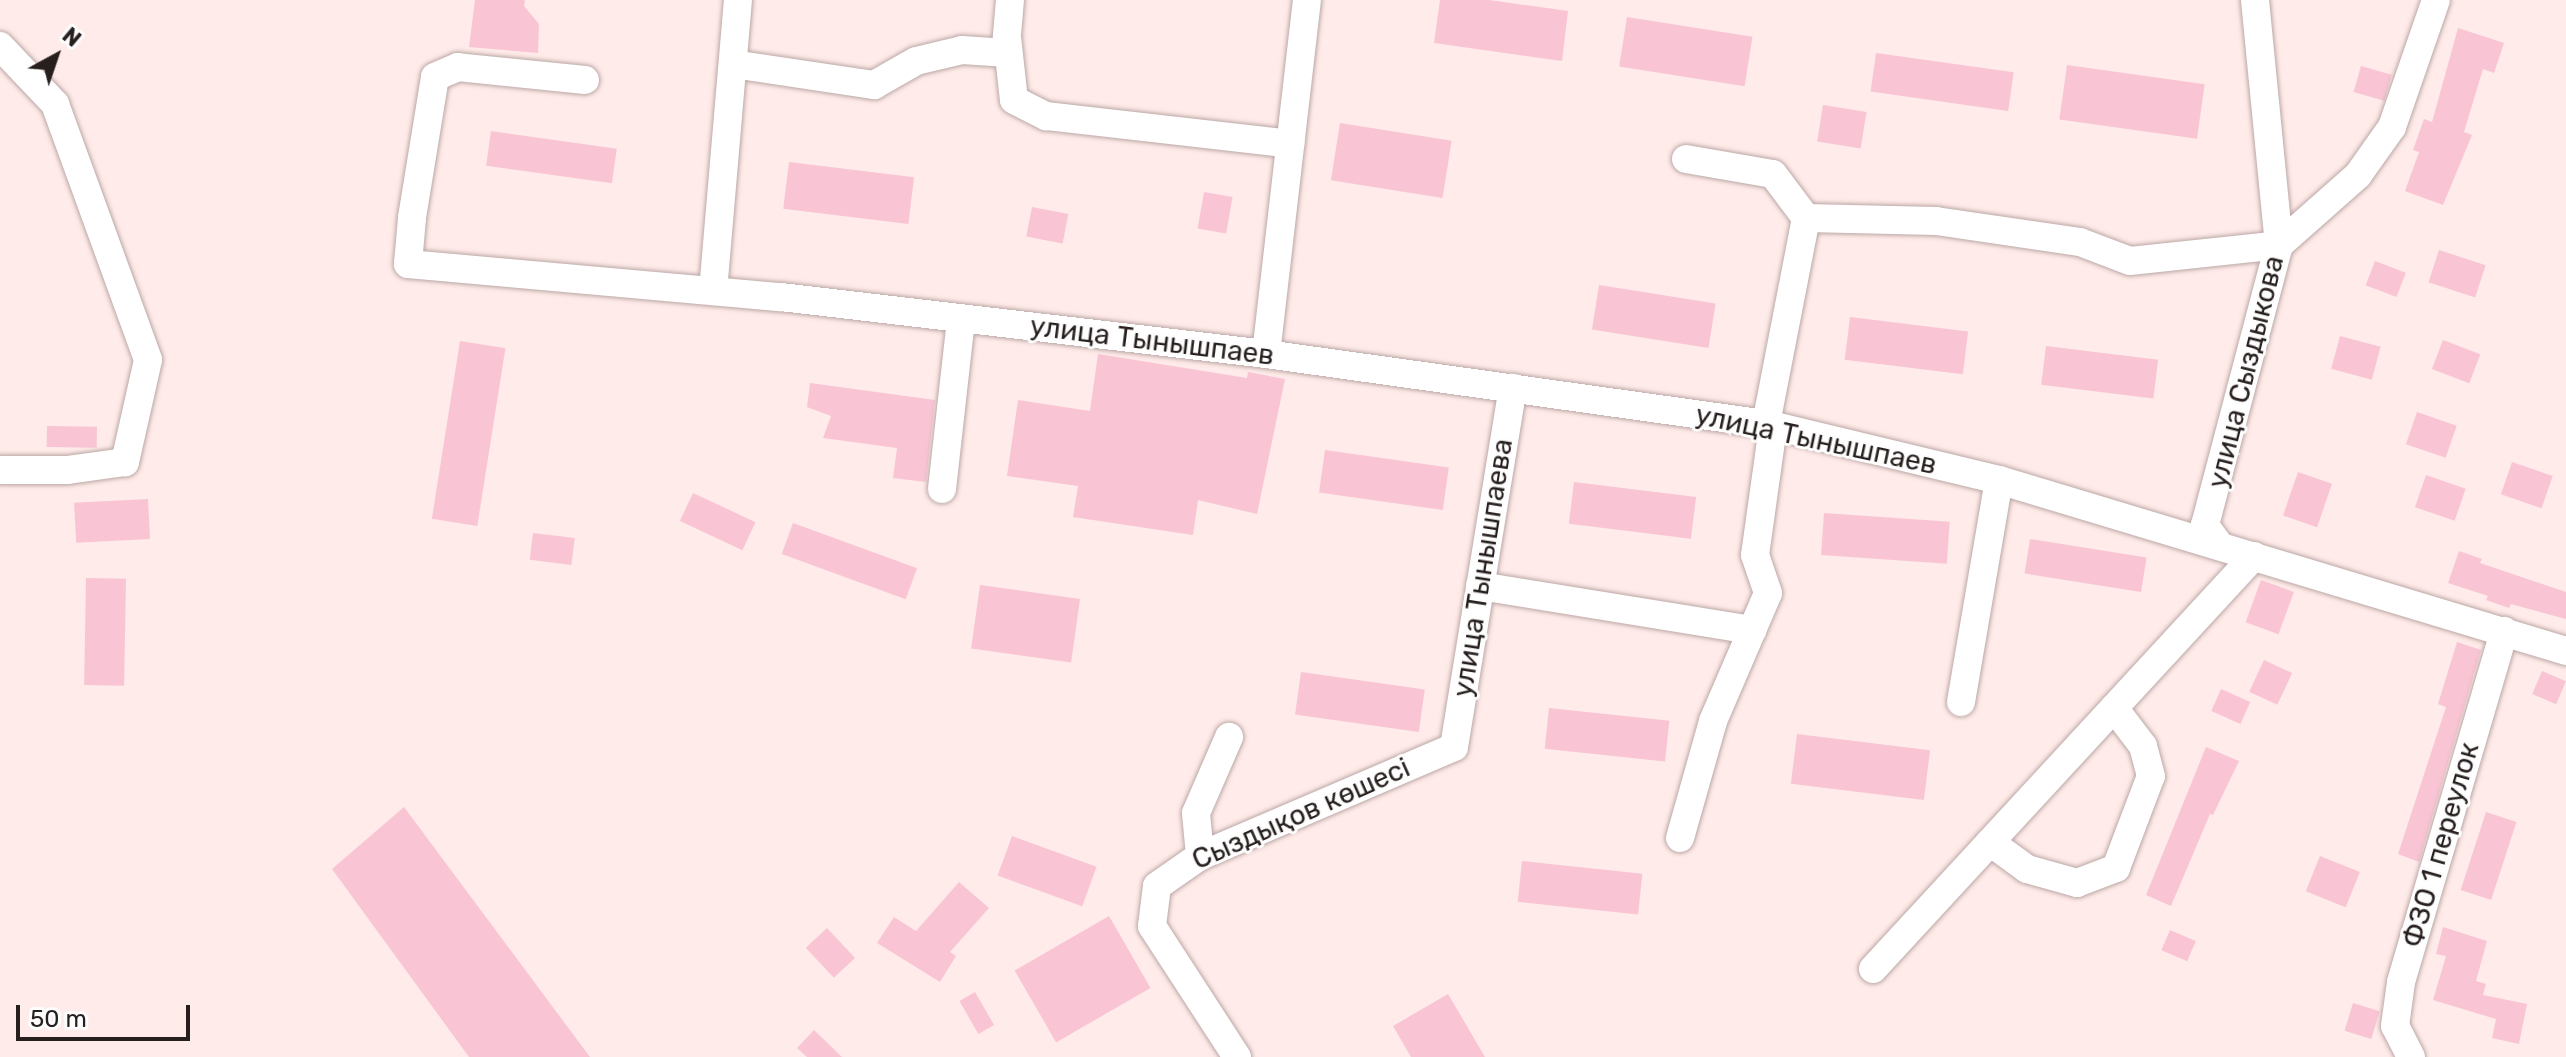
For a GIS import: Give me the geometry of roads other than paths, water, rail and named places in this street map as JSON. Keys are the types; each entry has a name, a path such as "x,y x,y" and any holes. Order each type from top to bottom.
{"street":[{"path":"713,291 738,0"},
{"path":"1010,0 1008,53 1014,100 1046,116 1290,144"},
{"path":"1266,354 1307,0"},
{"name":"улица Сыздыкова","path":"2220,546 2205,525 2279,245 2255,0"},
{"path":"1806,218 1936,221 2080,242 2130,261 2279,245 2358,175 2392,127 2436,0"},
{"path":"0,46 55,104 148,360 125,462 67,470 0,470"},
{"path":"733,64 874,85 916,61 947,53 962,50 1008,53"},
{"name":"улица Тынышпаев","path":"585,80 458,67 435,77 415,195 408,264 520,271 713,291 1266,354 1770,426 1999,480 2220,546"},
{"path":"1680,838 1713,721 1768,593 1755,555 1770,426 1806,218 1773,174 1686,159"},
{"path":"942,489 961,319"},
{"name":"улица Тынышпаева","path":"1454,747 1513,388"},
{"path":"1961,702 1999,480"},
{"path":"2220,546 2566,651"},
{"path":"1873,969 2254,556"},
{"path":"1480,586 1752,630"},
{"name":"ФЗО 1 переулок","path":"2411,1057 2395,1026 2401,982 2504,631"},
{"path":"1990,842 2027,869 2077,883 2116,868 2151,776 2143,746 2114,708"},
{"path":"1200,856 1196,813 1229,737"},
{"name":"Сыздықов көшесі","path":"1237,1057 1152,926 1151,909 1157,886 1200,856 1454,747"}]}
